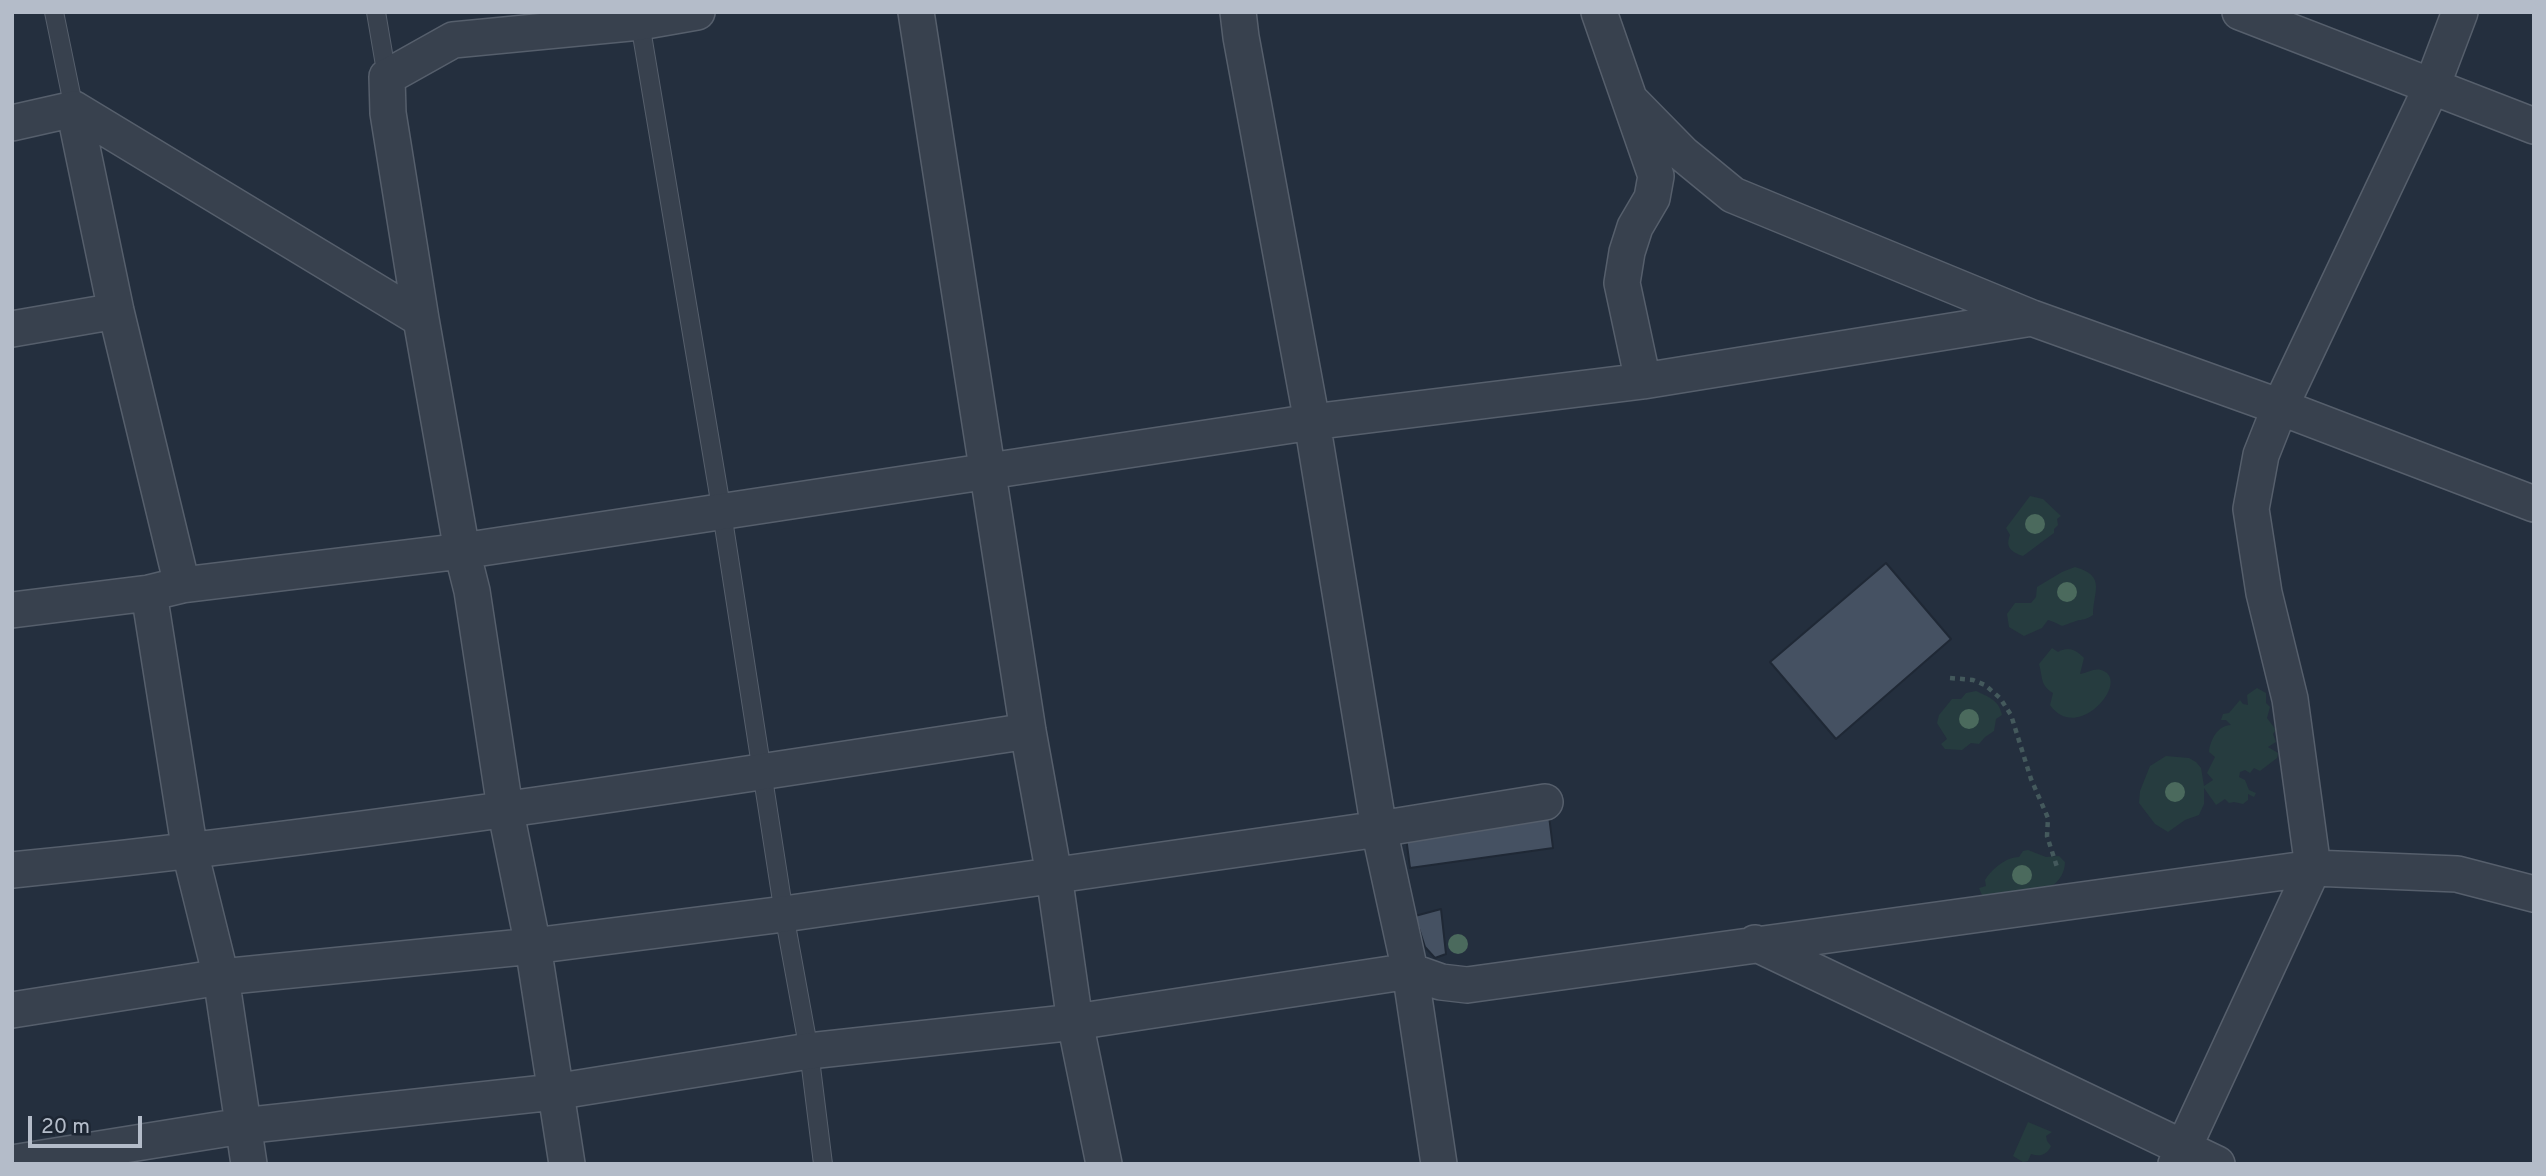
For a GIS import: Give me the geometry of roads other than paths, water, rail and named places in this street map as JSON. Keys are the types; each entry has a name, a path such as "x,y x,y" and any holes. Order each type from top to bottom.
{"street":[{"path":"567,1164 533,946 505,808 472,591 421,319 388,113 387,77 453,40 697,12"},
{"path":"916,12 1028,731 1055,875 1075,1022 1104,1164"},
{"path":"1238,12 1312,422 1379,829 1410,971 1440,1164"},
{"path":"1599,12 1656,176 1652,198 1635,227 1622,283 1643,381"},
{"path":"2240,12 2534,126"},
{"path":"2180,1157 2313,868 2290,699 2264,593 2251,509 2261,455 2280,407 2432,86 2460,12"},
{"path":"1630,100 1683,154 1733,195 2032,318 2280,407 2534,504"},
{"path":"74,109 116,311 183,585"},
{"path":"12,123 74,109 421,319"},
{"path":"12,329 116,311"},
{"path":"12,610 149,593 183,585 463,551 1312,422 1643,381 2032,318"},
{"path":"149,593 190,852 221,977 249,1164"},
{"path":"12,870 190,852 762,772 1028,731"},
{"path":"12,1010 221,977 533,946 784,914 1379,829 1545,802"},
{"path":"12,1163 242,1126 554,1092 809,1051 1075,1022 1410,971 1441,982 1467,985 1755,943 2313,868 2456,874 2534,894"},
{"path":"1755,943 2180,1157 2217,1164"}],"lane":[{"path":"54,12 74,109"},
{"path":"376,12 387,77"},
{"path":"639,17 722,513 784,914 809,1051 823,1164"}]}
